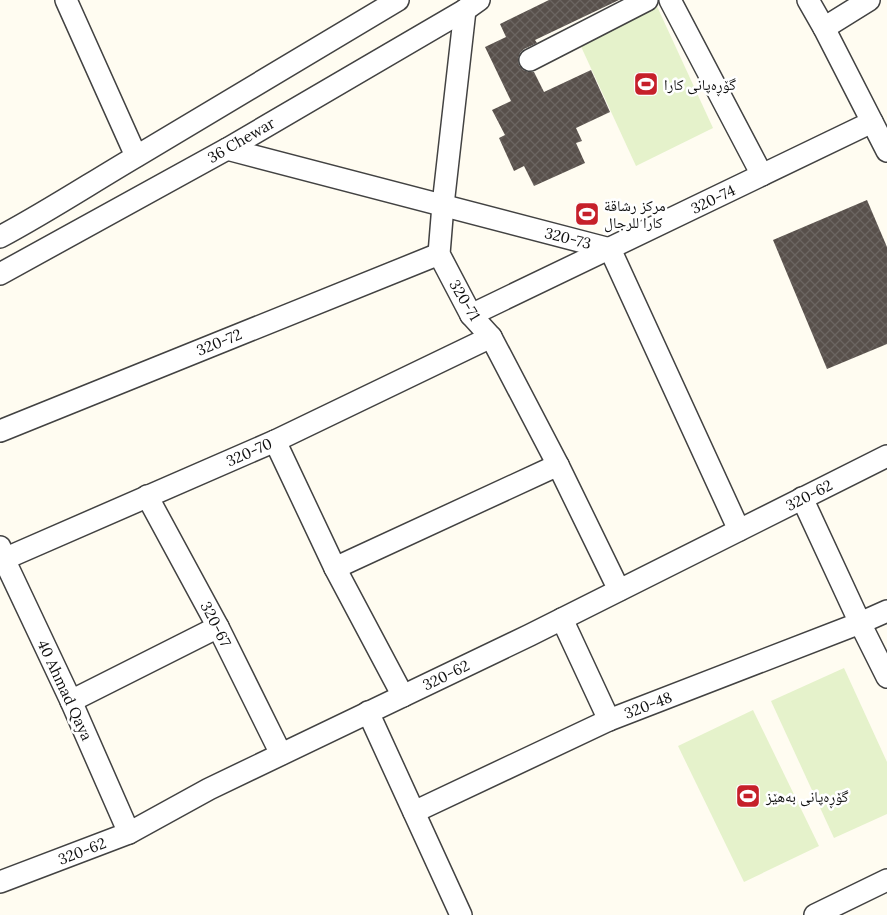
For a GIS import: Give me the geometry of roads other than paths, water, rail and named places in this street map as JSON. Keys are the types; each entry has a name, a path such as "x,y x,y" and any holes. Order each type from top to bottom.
{"street":[{"path":"66,0 136,156"},
{"path":"0,237 34,219 398,0"},
{"path":"530,60 647,0"},
{"path":"670,0 762,175"},
{"path":"808,0 887,150"},
{"path":"824,28 869,0"},
{"path":"439,254 442,205 472,5"},
{"name":"36 Chewar","path":"0,274 227,148 472,5"},
{"name":"320-74","path":"472,315 872,122"},
{"name":"320-73","path":"227,148 610,249 739,530"},
{"name":"320-71","path":"439,254 472,315 491,337 558,466 619,590"},
{"name":"320-72","path":"0,431 439,254"},
{"name":"320-70","path":"2,553 147,496 275,441 491,337"},
{"path":"275,441 335,568 403,696"},
{"name":"320-62","path":"0,882 129,833 209,789 562,618 887,456"},
{"path":"335,568 558,466"},
{"name":"320-67","path":"147,496 218,627 281,754"},
{"path":"802,498 887,677"},
{"name":"40 Ahmad Qaya","path":"2,553 71,701 129,833"},
{"name":"320-48","path":"414,812 609,720 887,611"},
{"path":"562,618 609,720"},
{"path":"71,701 218,627"},
{"path":"368,712 461,915"},
{"path":"815,915 887,880"}],"place":[{"name":"گۆڕەپانی کارا","path":"646,84"},
{"name":"مركز رشاقة كارا للرجال","path":"587,214"},
{"name":"گۆڕەپانی بەهێز","path":"748,796"}]}
